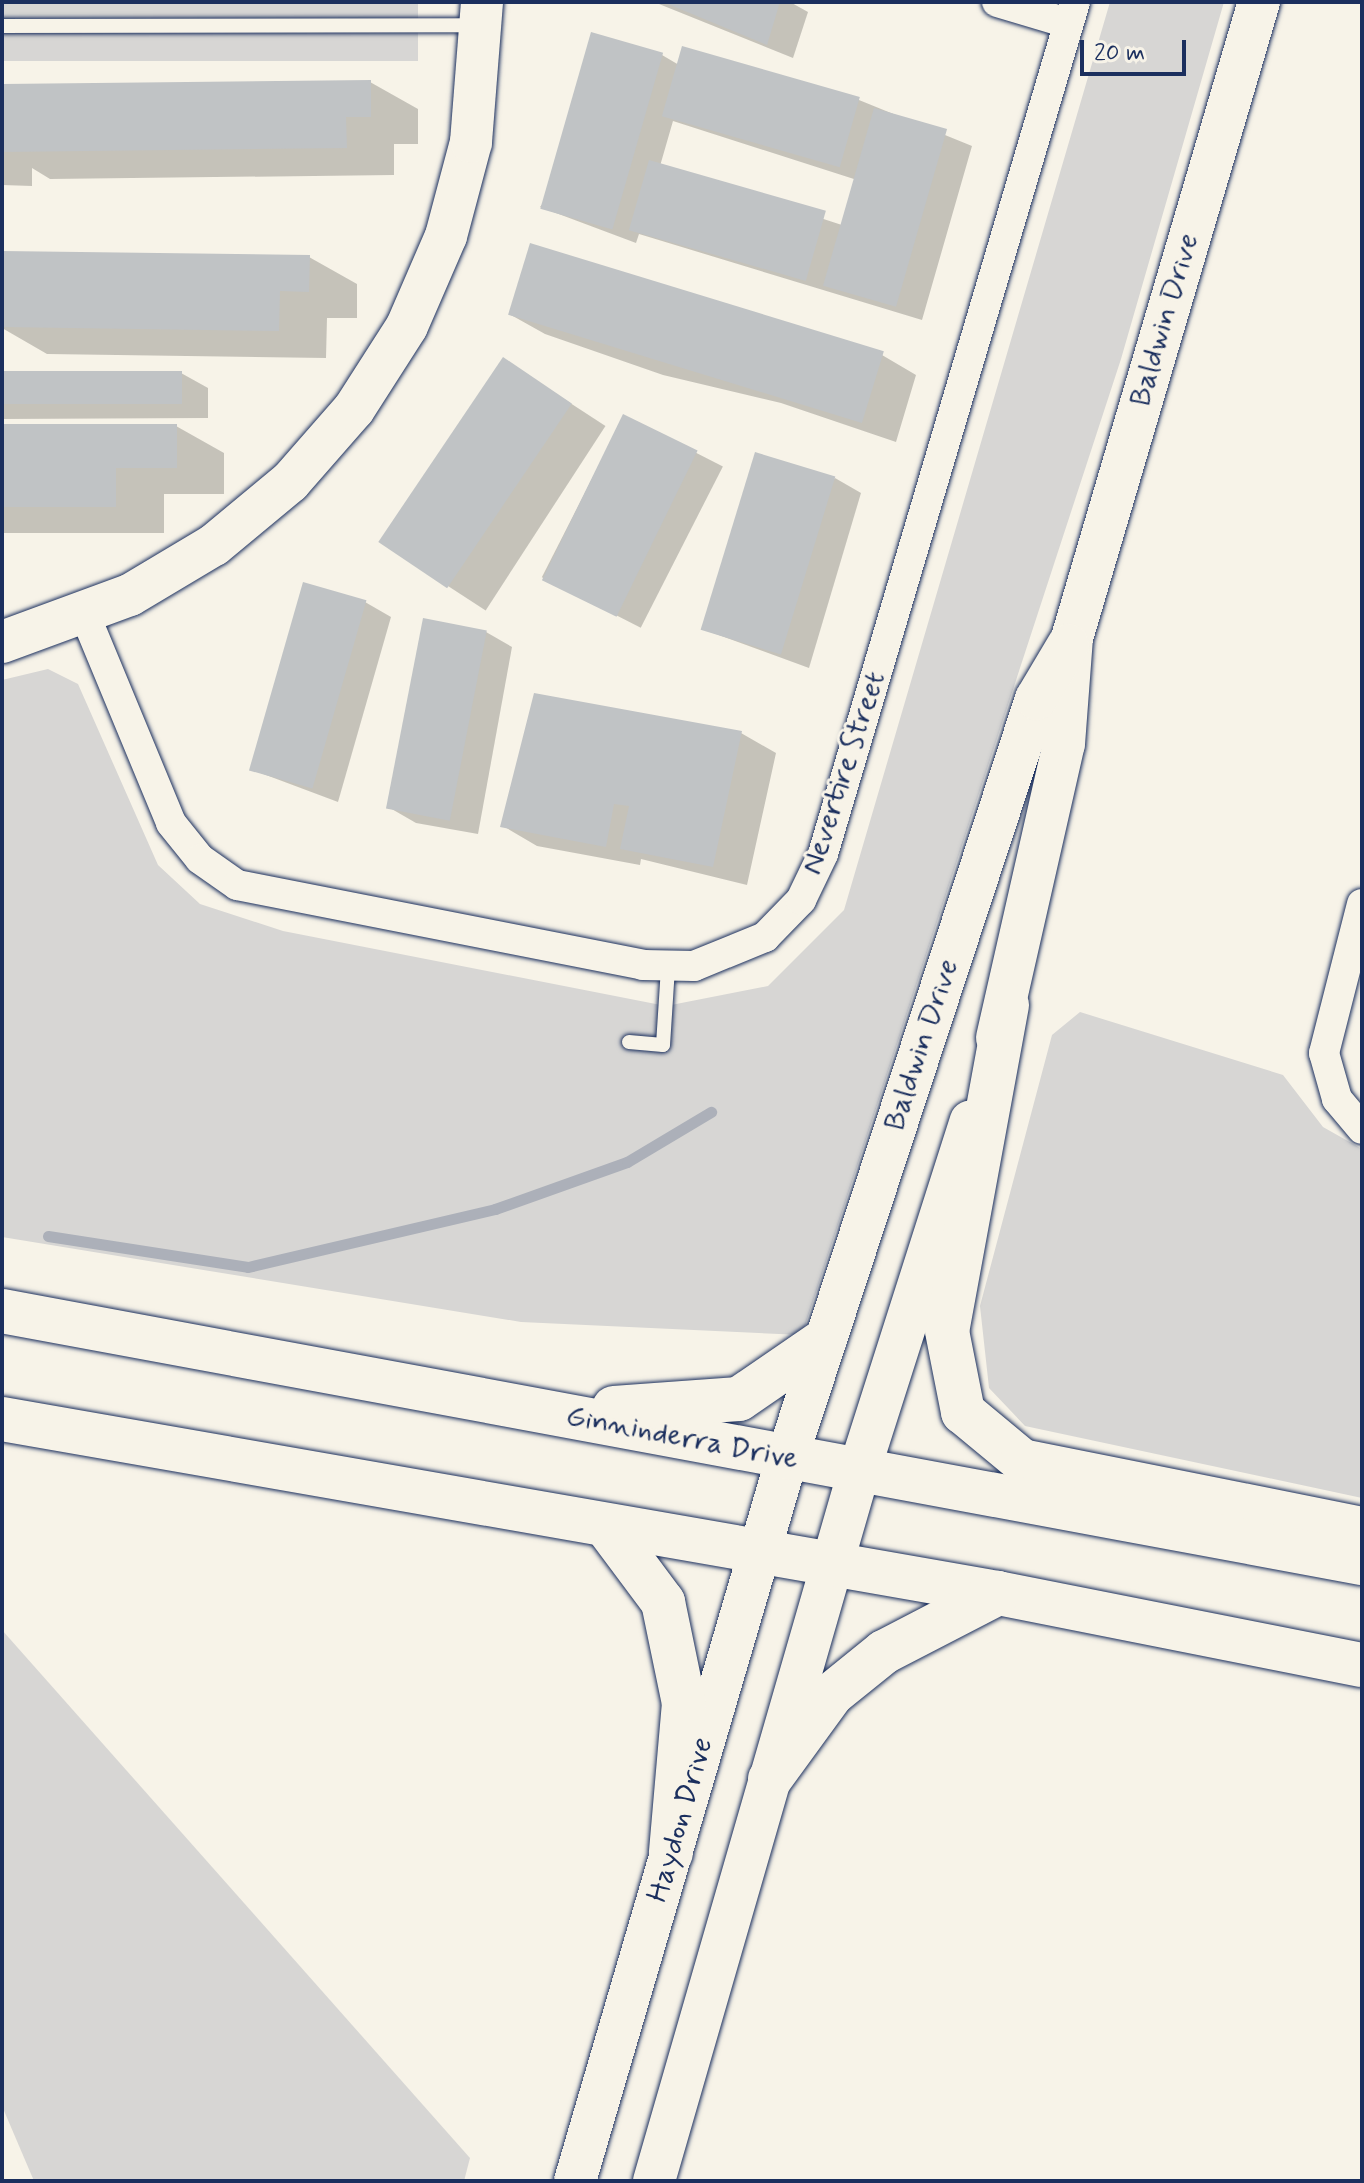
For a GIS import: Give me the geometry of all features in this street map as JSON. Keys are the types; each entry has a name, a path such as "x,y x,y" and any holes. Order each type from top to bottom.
{"main road":[{"name":"Baldwin Drive","path":"859,1471 1007,1005 1064,744 1072,638 1259,2"},
{"path":"2,642 85,615 173,572 253,515 323,447 382,368 446,236 471,142 482,13"},
{"name":"Baldwin Drive","path":"787,1458 1036,699 1072,638"},
{"path":"1007,1005 947,1331 963,1412 1022,1461 1362,1529"},
{"name":"Ginninderra Drive","path":"2,1311 1362,1563"},
{"path":"536,1410 719,1405 755,1390 825,1340"},
{"path":"2,1419 998,1593 1362,1665"},
{"name":"Haydon Drive","path":"575,2181 787,1458"},
{"path":"654,2181 859,1471"},
{"path":"607,1527 663,1602 684,1703 671,1853"},
{"path":"770,1779 832,1694 884,1652 998,1593"}],"street":[{"path":"997,2 1072,12"},
{"name":"Nevertire Street","path":"85,615 171,823 200,859 237,885 280,899 668,967 719,960 754,944 784,920 814,878 1072,12"},
{"path":"1362,904 1324,1053 1337,1099 1362,1129"}],"lane":[{"path":"2,26 482,13"},
{"path":"629,1042 663,1045 668,967"}],"shaded area":[{"path":"2,2 418,2 418,61 2,61"},
{"path":"1110,2 1224,2 1121,359 802,1335 521,1322 2,1237 2,680 48,669 78,684 158,865 200,904 283,931 666,1006 768,986 844,910"},
{"path":"1080,1012 1283,1075 1323,1127 1362,1149 1362,1498 1025,1426 989,1388 980,1306 1052,1035"},
{"path":"2,1630 470,2158 464,2181 34,2181 2,2106"}],"building":[{"path":"663,2 780,2 767,45"},
{"path":"591,32 663,53 612,230 540,209"},
{"path":"682,46 860,97 840,167 662,116"},
{"path":"371,80 371,117 346,117 347,148 2,152 2,84"},
{"path":"874,108 947,129 896,307 823,286"},
{"path":"649,160 826,211 806,281 629,230"},
{"path":"530,243 884,351 862,423 508,315"},
{"path":"2,251 310,255 309,292 280,291 279,331 2,327"},
{"path":"503,357 572,403 447,588 378,542"},
{"path":"2,371 182,371 182,404 2,404"},
{"path":"623,414 698,450 617,617 542,580"},
{"path":"2,424 177,424 177,468 116,468 116,507 2,507"},
{"path":"755,452 835,477 781,654 701,630"},
{"path":"303,582 366,600 312,789 249,770"},
{"path":"423,618 487,630 450,821 386,808"},
{"path":"534,693 742,731 713,867 620,849 629,806 614,804 606,847 500,827"}],"waterway":[{"path":"48,1236 248,1267 495,1209 627,1162 711,1112"}]}
